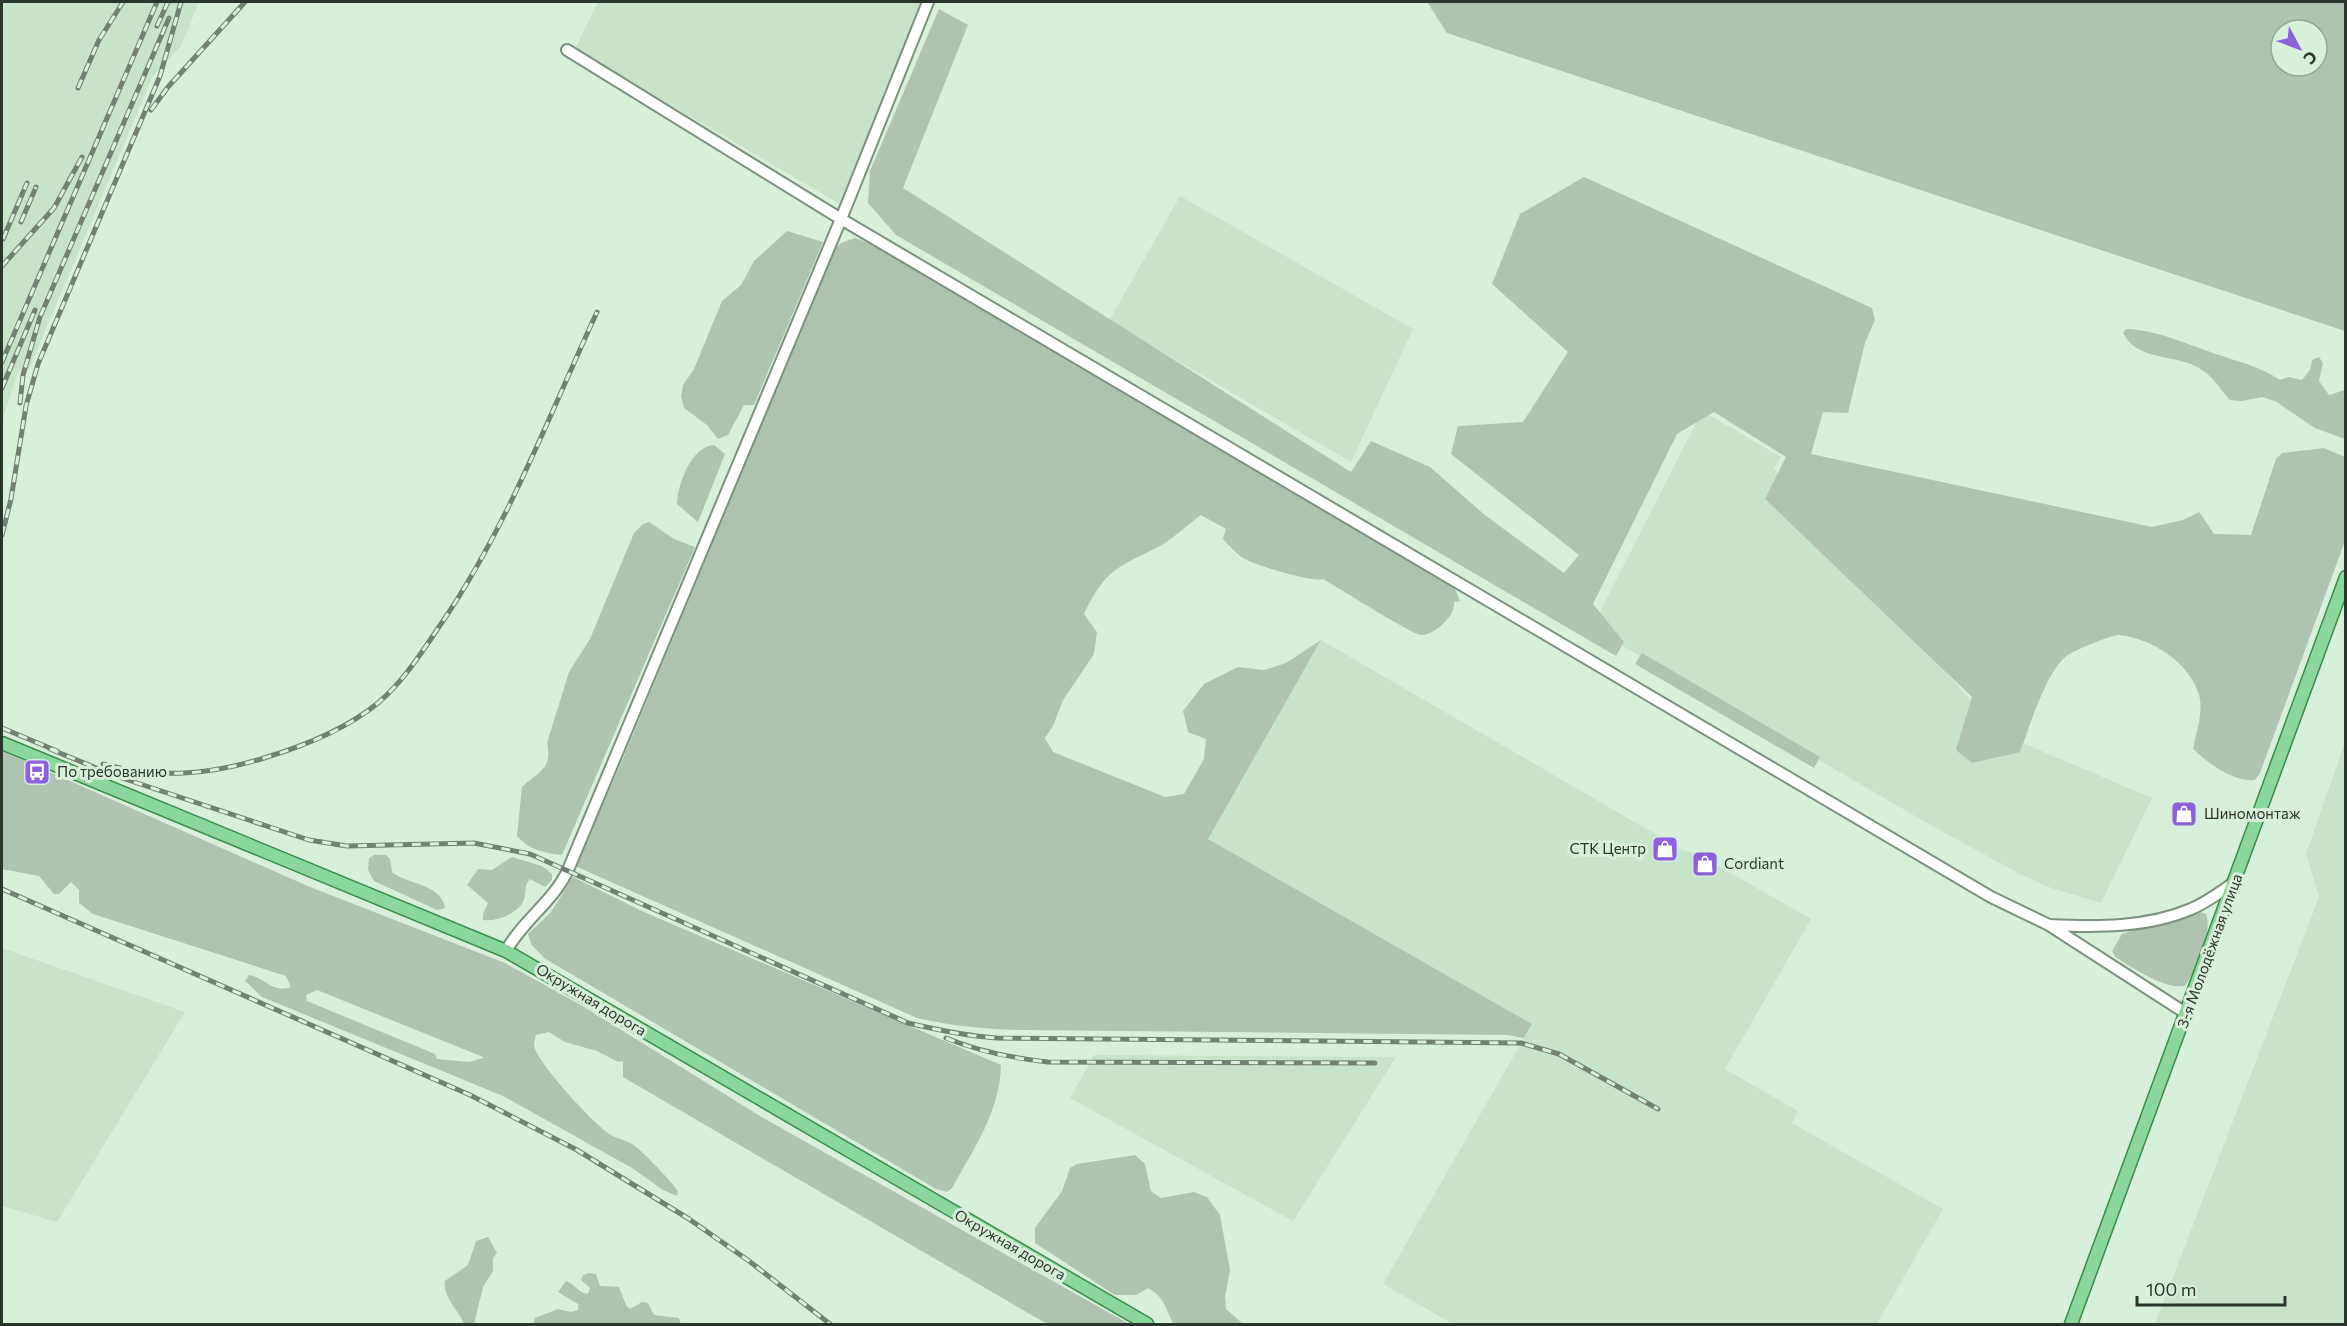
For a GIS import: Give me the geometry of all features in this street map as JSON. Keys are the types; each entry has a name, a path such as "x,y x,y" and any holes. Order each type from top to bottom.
{"main road":[{"name":"3-я Молодёжная улица","path":"2071,1324 2187,1014 2346,576"},
{"name":"Окружная дорога","path":"2,742 506,951 1147,1324"}],"street":[{"path":"506,951 524,923 560,887 568,870 841,219 928,2"},
{"path":"567,50 841,219 1991,897 2049,925 2187,1014"},
{"path":"2049,925 2099,927 2142,923 2190,909 2234,883"}],"shaded area":[{"path":"2,2 199,2 181,46 153,76 29,369 18,371 2,422"},
{"path":"598,2 922,2 856,173 840,204 575,49"},
{"path":"1427,2 2345,2 2345,331 1447,33"},
{"path":"939,9 968,25 903,188 1351,472 1371,441 1430,467 1486,516 1564,573 1579,555 1451,454 1458,426 1523,422 1568,352 1492,284 1520,214 1584,177 1872,308 1875,320 1865,343 1848,413 1823,412 1811,454 2152,527 2183,520 2199,512 2214,534 2251,535 2276,459 2282,453 2324,448 2345,457 2345,541 2260,773 2255,780 2238,778 2214,766 2193,749 2201,708 2199,695 2187,672 2178,662 2156,647 2119,635 2078,650 2060,662 2046,685 2020,752 1972,763 1956,750 1972,697 1765,499 1786,457 1714,412 1677,434 1593,604 1624,642 1616,656 896,235 868,203 870,171"},
{"path":"1180,196 1413,329 1351,462 1109,321"},
{"path":"787,231 823,242 754,405 744,405 728,435 718,439 707,425 684,408 681,397 683,385 694,369 722,301 741,285 754,261"},
{"path":"855,238 883,248 1454,587 1460,601 1454,602 1449,618 1434,631 1421,635 1323,579 1297,576 1245,559 1223,539 1226,529 1201,515 1162,545 1112,572 1105,579 1084,614 1097,632 1094,654 1063,700 1053,726 1045,738 1053,752 1165,797 1184,794 1204,759 1206,739 1188,732 1183,711 1204,684 1238,667 1264,670 1286,663 1321,640 1208,839 1532,1024 1524,1038 1507,1035 1021,1030 969,1027 930,1021 917,1018 575,866 619,768 834,250 841,243"},
{"path":"2126,329 2172,338 2257,368 2280,380 2289,377 2302,380 2310,370 2312,360 2319,357 2323,363 2319,381 2329,395 2345,390 2345,439 2315,428 2275,401 2262,397 2242,401 2230,400 2212,379 2197,367 2137,348 2123,333"},
{"path":"1702,411 1781,457 1774,468 1816,523 1973,703 1979,696 2025,744 2152,798 2101,903 2051,888 2020,874 1927,823 1592,628"},
{"path":"714,445 725,454 698,522 677,504 680,486 692,459 706,447"},
{"path":"649,522 674,539 695,547 562,855 537,850 517,836 522,787 546,765 547,743 569,672 590,639 634,533 643,524"},
{"path":"1321,640 1681,849 1701,856 1811,919 1725,1069 1798,1111 1792,1123 1943,1209 1877,1324 1453,1324 1383,1284 1532,1024 1207,839"},
{"path":"1642,653 1820,757 1814,768 1635,664"},
{"path":"2345,742 2345,1324 2155,1324 2319,897 2306,854"},
{"path":"2,751 310,887 505,963 581,1005 760,1116 1129,1324 1047,1324 623,1077 623,1061 618,1062 597,1051 565,1042 549,1032 536,1035 534,1042 534,1047 547,1068 569,1095 603,1129 632,1144 643,1153 678,1191 677,1196 663,1190 632,1168 503,1096 262,997 245,981 249,975 254,976 274,987 285,989 291,987 286,976 93,914 79,903 79,890 71,882 59,894 54,894 39,876 2,869","holes":["317,990 483,1057 469,1062 437,1059 435,1054 307,1001 306,995"]},
{"path":"374,855 386,855 390,859 392,872 430,889 442,900 445,908 437,910 374,881 368,870 369,858"},
{"path":"512,857 542,866 552,874 552,880 545,887 530,879 523,902 516,910 499,918 483,920 488,903 467,885 478,869 492,870"},
{"path":"573,877 644,912 1001,1065 1000,1082 991,1114 952,1188 947,1192 936,1189 544,958 531,944 528,934 551,912"},
{"path":"2200,912 2206,914 2208,922 2206,941 2199,961 2185,986 2167,984 2148,977 2115,957 2112,951 2122,934"},
{"path":"2,948 185,1012 57,1222 2,1206"},
{"path":"1094,1055 1396,1057 1293,1221 1070,1098"},
{"path":"1135,1155 1145,1164 1151,1191 1161,1198 1194,1192 1207,1197 1220,1215 1230,1270 1225,1297 1226,1309 1243,1324 1173,1324 1161,1299 1148,1288 1136,1295 1115,1295 1035,1243 1035,1228 1062,1191 1070,1168 1077,1164"},
{"path":"488,1237 497,1253 493,1258 493,1271 483,1287 474,1324 464,1324 446,1293 445,1281 468,1265 476,1241"},
{"path":"596,1274 600,1286 619,1287 630,1309 642,1302 648,1303 654,1315 679,1318 681,1324 533,1324 535,1318 558,1309 571,1312 578,1310 578,1304 558,1292 566,1281 588,1294 590,1288 581,1280 583,1275"}],"railway":[{"path":"78,88 99,40 123,2"},
{"path":"2,362 157,2"},
{"path":"157,26 168,2"},
{"path":"2,535 11,499 26,406 38,364 160,76 181,2"},
{"path":"151,110 168,87 245,2"},
{"path":"20,403 23,375 40,317 169,18"},
{"path":"2,266 54,208 82,157"},
{"path":"3,239 27,183"},
{"path":"21,222 36,187"},
{"path":"2,388 35,310"},
{"path":"103,764 144,772 164,773 204,771 244,764 294,748 338,729 365,713 388,694 421,654 487,548 526,470 597,312"},
{"path":"2,728 57,751"},
{"path":"50,749 116,776 309,840 347,846 474,843 530,854 919,1026 997,1038 1521,1043 1559,1054 1658,1109"},
{"path":"2,889 470,1095 577,1150 689,1219 749,1261 830,1324"},
{"path":"946,1038 996,1054 1048,1062 1375,1063"}],"place":[{"name":"По требованию","path":"37,772"},
{"name":"Шиномонтаж","path":"2184,814"},
{"name":"СТК Центр","path":"1665,849"},
{"name":"Cordiant","path":"1705,864"}]}
